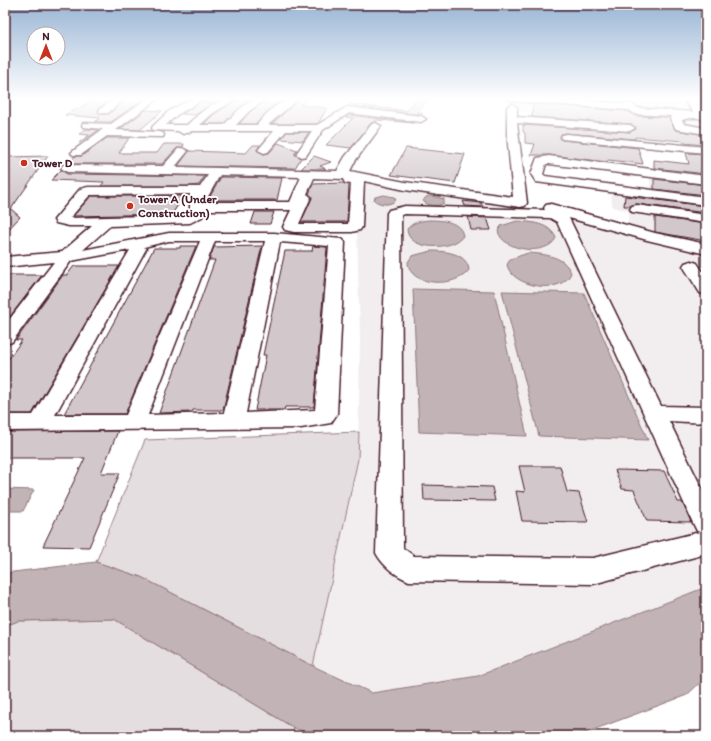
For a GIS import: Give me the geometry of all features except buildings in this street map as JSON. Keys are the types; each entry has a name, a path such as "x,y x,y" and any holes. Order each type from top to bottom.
{"street":[{"path":"77,153 105,133"},
{"path":"122,133 157,139 176,133"},
{"path":"264,150 279,133"},
{"path":"302,154 316,133"},
{"path":"346,177 348,160 371,133"},
{"path":"513,133 520,203"},
{"path":"566,137 706,150"},
{"path":"514,149 603,158"},
{"path":"166,170 182,151"},
{"path":"623,155 624,163 706,173"},
{"path":"706,180 549,160 541,161 537,174 540,179 544,180 706,201"},
{"path":"66,168 216,171 309,174 346,177 551,208 652,237 706,248"},
{"path":"216,171 198,202 200,206 296,206 309,174"},
{"path":"346,177 358,182 355,227 350,229 290,227 310,184 321,180 346,177"},
{"path":"5,338 64,260 106,222 190,219 197,214 197,190 88,191 85,192 62,220 69,222 106,222"},
{"path":"637,209 701,218"},
{"path":"706,523 563,219 552,214 405,210 394,213 390,553 409,568 593,571 706,542"},
{"path":"5,262 64,260 161,238 208,240"},
{"path":"134,423 208,240"},
{"path":"5,268 138,249 171,241 279,240 337,242 326,414 323,417 302,420 134,423 39,424 5,422"},
{"path":"233,421 279,240"},
{"path":"39,424 138,249"},
{"path":"691,266 706,289"},
{"path":"654,413 706,415"}],"shaded area":[{"path":"691,133 706,133 706,134"},
{"path":"650,170 706,178 706,246 627,226 629,211 612,207 611,188 650,192"},
{"path":"361,177 554,212 635,237 706,252 706,587 478,676 372,693 313,666 358,459 360,339 357,229"},
{"path":"384,195 394,197 396,200 385,204 374,200 375,197"},
{"path":"431,196 444,199 444,203 433,205 427,204 423,201 426,197"},
{"path":"439,220 455,224 459,227 463,236 458,241 441,246 422,245 414,241 409,236 407,229 417,222"},
{"path":"517,221 545,226 556,238 551,244 544,248 525,249 516,247 507,243 501,238 498,231 501,226"},
{"path":"431,251 455,254 464,260 469,270 463,276 444,282 424,280 416,276 410,270 408,262 412,256"},
{"path":"528,253 547,255 559,259 568,267 571,273 566,280 558,285 538,286 518,279 511,273 507,265 510,259"},
{"path":"413,289 494,291 527,436 419,432"},
{"path":"502,291 584,293 648,440 539,436"},
{"path":"359,432 358,459 313,666 141,577 96,562 145,440"},
{"path":"5,489 34,490 23,511 5,511"},
{"path":"96,562 141,577 313,666 372,693 478,676 706,587 706,677 687,695 577,736 317,736 294,728 114,619 18,621 5,626 5,573"},
{"path":"114,619 294,728 293,736 5,736 5,626 18,621"}],"place":[{"name":"Tower D","path":"24,163"},
{"name":"Tower A (Under Construction)","path":"130,206"}]}
